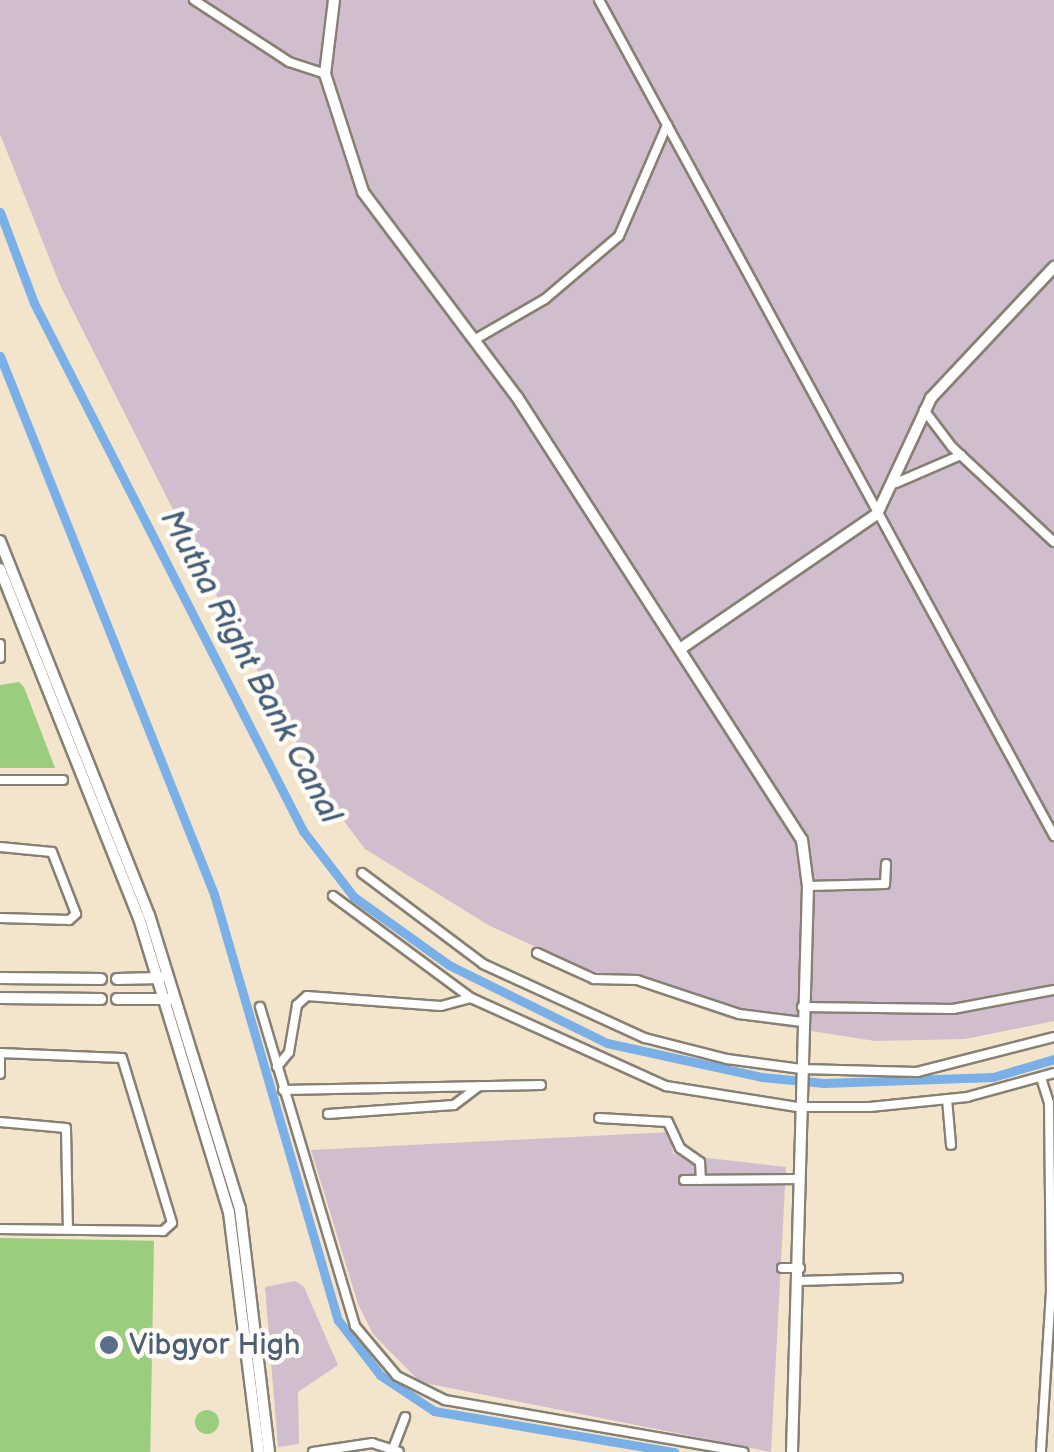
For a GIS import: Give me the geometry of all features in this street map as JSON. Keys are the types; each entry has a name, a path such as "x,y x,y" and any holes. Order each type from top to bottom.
{"street":[{"path":"194,0 289,62 325,74"},
{"path":"334,0 325,74 362,192 474,340 796,829 808,886 798,1102 800,1281 792,1452"},
{"path":"599,0 1054,836"},
{"path":"474,340 546,299 620,236 667,124"},
{"path":"680,649 877,514 896,483 924,410 1054,266"},
{"path":"924,410 960,454 1054,542"},
{"path":"896,483 960,454"},
{"path":"0,541 164,978 247,1242 269,1452"},
{"path":"0,569 164,978"},
{"path":"0,644 0,658"},
{"path":"0,780 63,780"},
{"path":"0,847 52,852 76,914 68,920 0,918"},
{"path":"808,886 885,884 886,864"},
{"path":"362,873 483,964 645,1038 800,1072 917,1072 1054,1038"},
{"path":"334,896 471,998 666,1086 798,1102 947,1100 1054,1073"},
{"path":"537,952 594,979 637,980 739,1014 802,1022"},
{"path":"0,978 101,979"},
{"path":"118,979 164,978"},
{"path":"802,1007 953,1008 1054,990"},
{"path":"276,1066 289,1052 297,1005 307,996 441,1006 471,998"},
{"path":"0,998 101,999"},
{"path":"117,999 171,999"},
{"path":"171,999 230,1212 259,1452"},
{"path":"260,1007 355,1326 397,1376 445,1400 744,1452"},
{"path":"0,1074 0,1053 110,1054 125,1062 172,1223 163,1231 0,1229"},
{"path":"1041,1078 1049,1103 1050,1291 1041,1452"},
{"path":"328,1114 370,1106 454,1105 483,1084"},
{"path":"283,1090 541,1085"},
{"path":"947,1100 952,1145"},
{"path":"600,1118 668,1122 680,1148 700,1162 701,1180"},
{"path":"0,1122 66,1128 68,1230"},
{"path":"684,1180 800,1178"},
{"path":"782,1268 800,1268"},
{"path":"800,1281 898,1278"},
{"path":"313,1452 372,1442 396,1449 404,1417"}],"shaded area":[{"path":"0,0 1054,0 1054,1021 965,1039 875,1041 728,1018 576,965 490,926 365,849 328,800 211,585 60,285 0,134"},
{"path":"671,1132 673,1154 786,1167 771,1452 420,1382 373,1334 358,1304 311,1150"},
{"path":"295,1281 304,1287 338,1365 298,1392 299,1444 278,1447 265,1287"}],"green space":[{"path":"19,682 55,768 0,768 0,685"},
{"path":"0,1238 154,1241 150,1452 0,1452"},
{"path":"207,1410 216,1413 216,1431 207,1434 198,1431 195,1422 198,1413"}],"waterway":[{"name":"Mutha Right Bank Canal","path":"0,212 34,303 303,831 354,897 449,965 607,1043 761,1077 824,1083 993,1077 1054,1059"},
{"path":"0,356 214,894 338,1320 380,1375 434,1411 675,1452"}],"place":[{"name":"Vibgyor High","path":"109,1345"}]}
